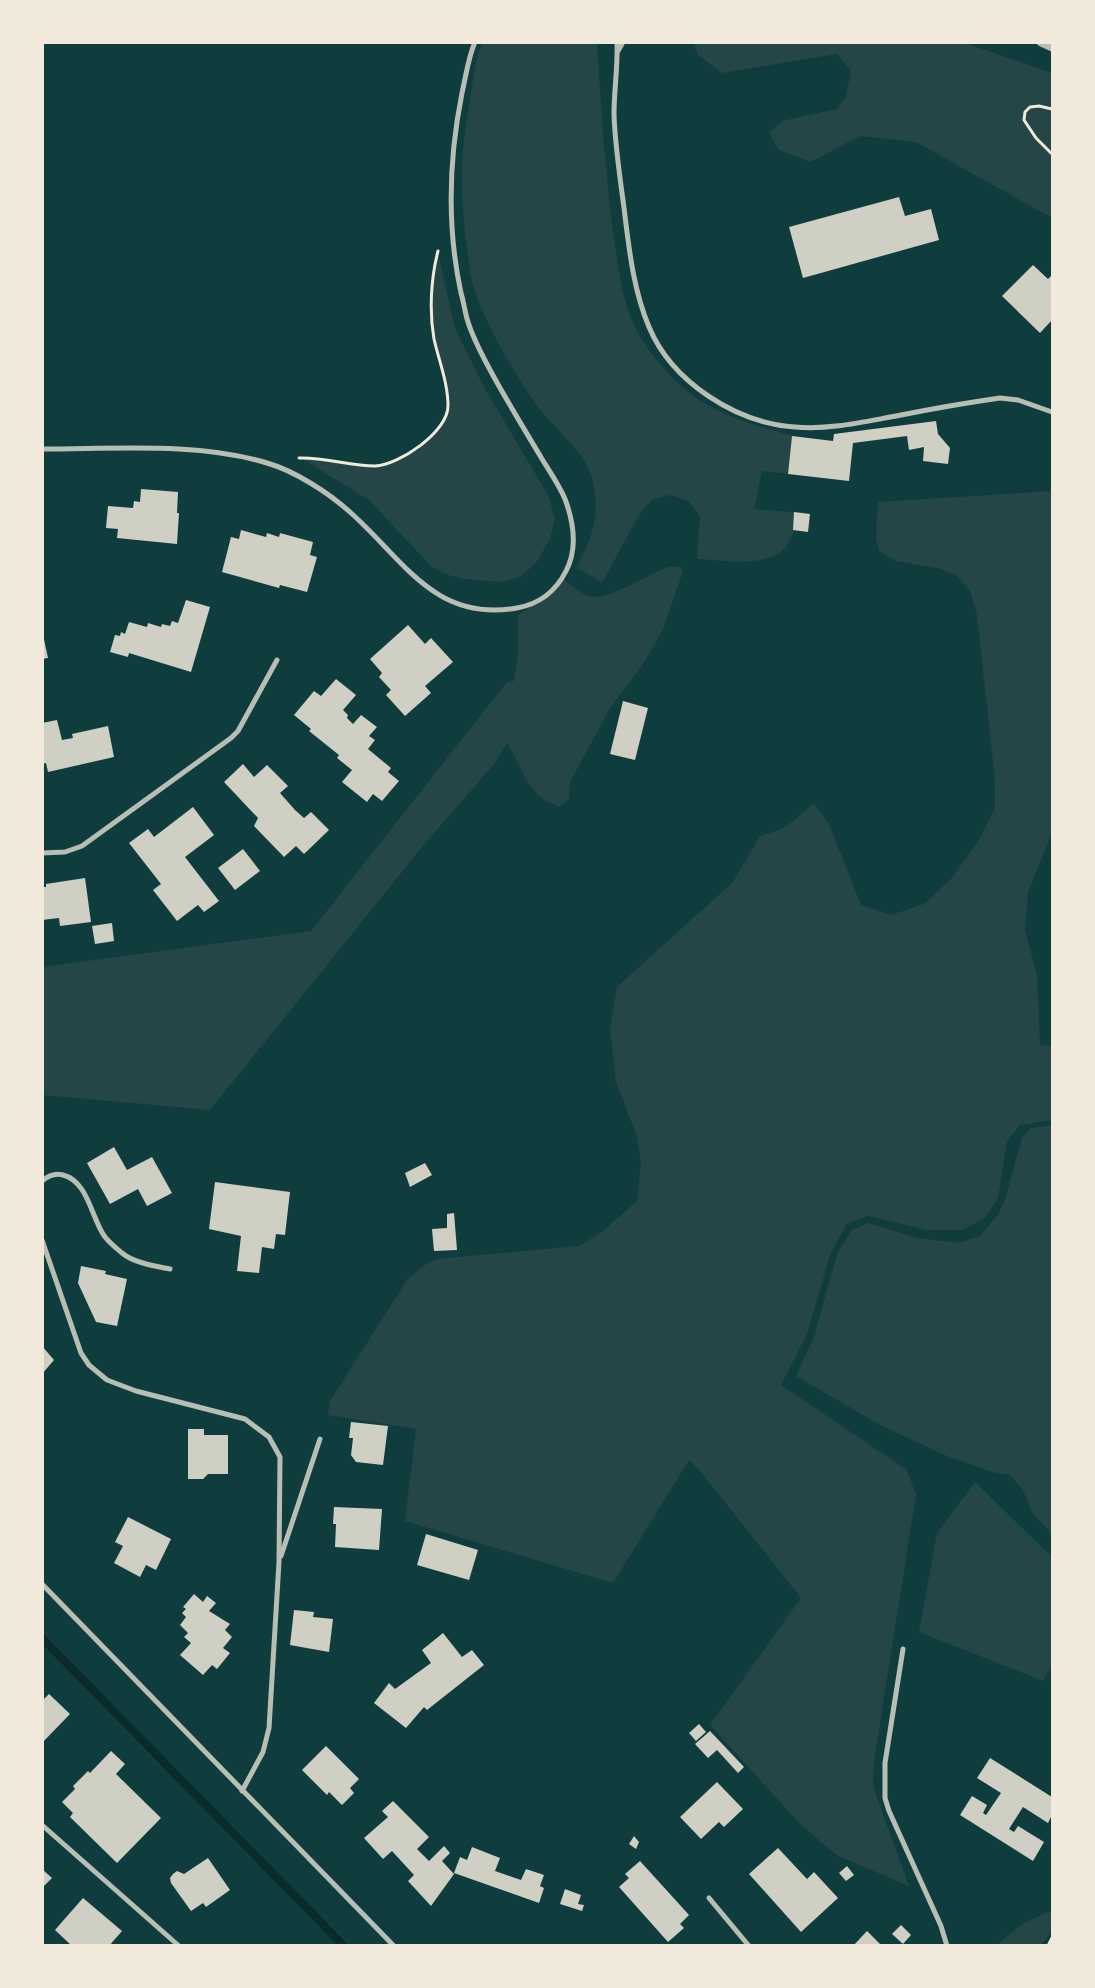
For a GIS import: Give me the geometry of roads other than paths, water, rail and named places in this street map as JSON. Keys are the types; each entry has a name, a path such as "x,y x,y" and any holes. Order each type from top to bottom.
{"street":[{"path":"42,449 194,449 240,456 269,463 298,476 350,512 416,578 444,599 483,610 505,610 528,606 548,595 560,582 570,564 573,520 562,492 494,378 468,322 456,270 451,175 455,128 470,54 475,42"},
{"path":"617,42 614,114 616,144 635,284 649,328 658,344 676,367 704,393 741,415 769,424 795,427 823,428 846,425 1000,398 1018,400 1052,412"},
{"path":"618,52 623,42"},
{"path":"1041,42 1052,47"},
{"path":"42,853 65,852 82,846 231,738 238,731 277,660"},
{"path":"42,1181 58,1174 72,1178 80,1186 104,1236 124,1255 148,1264 170,1269"},
{"path":"42,1240 81,1353 89,1365 107,1380 136,1392 245,1419 269,1437 280,1456 279,1562 269,1728 263,1752 242,1790"},
{"path":"279,1562 320,1439"},
{"path":"42,1584 394,1946"},
{"path":"903,1649 885,1764 885,1798 889,1811 941,1926 947,1946"},
{"path":"42,1825 179,1946"},
{"path":"709,1898 748,1946"}],"waterway":[{"path":"42,1638 344,1946"}]}
